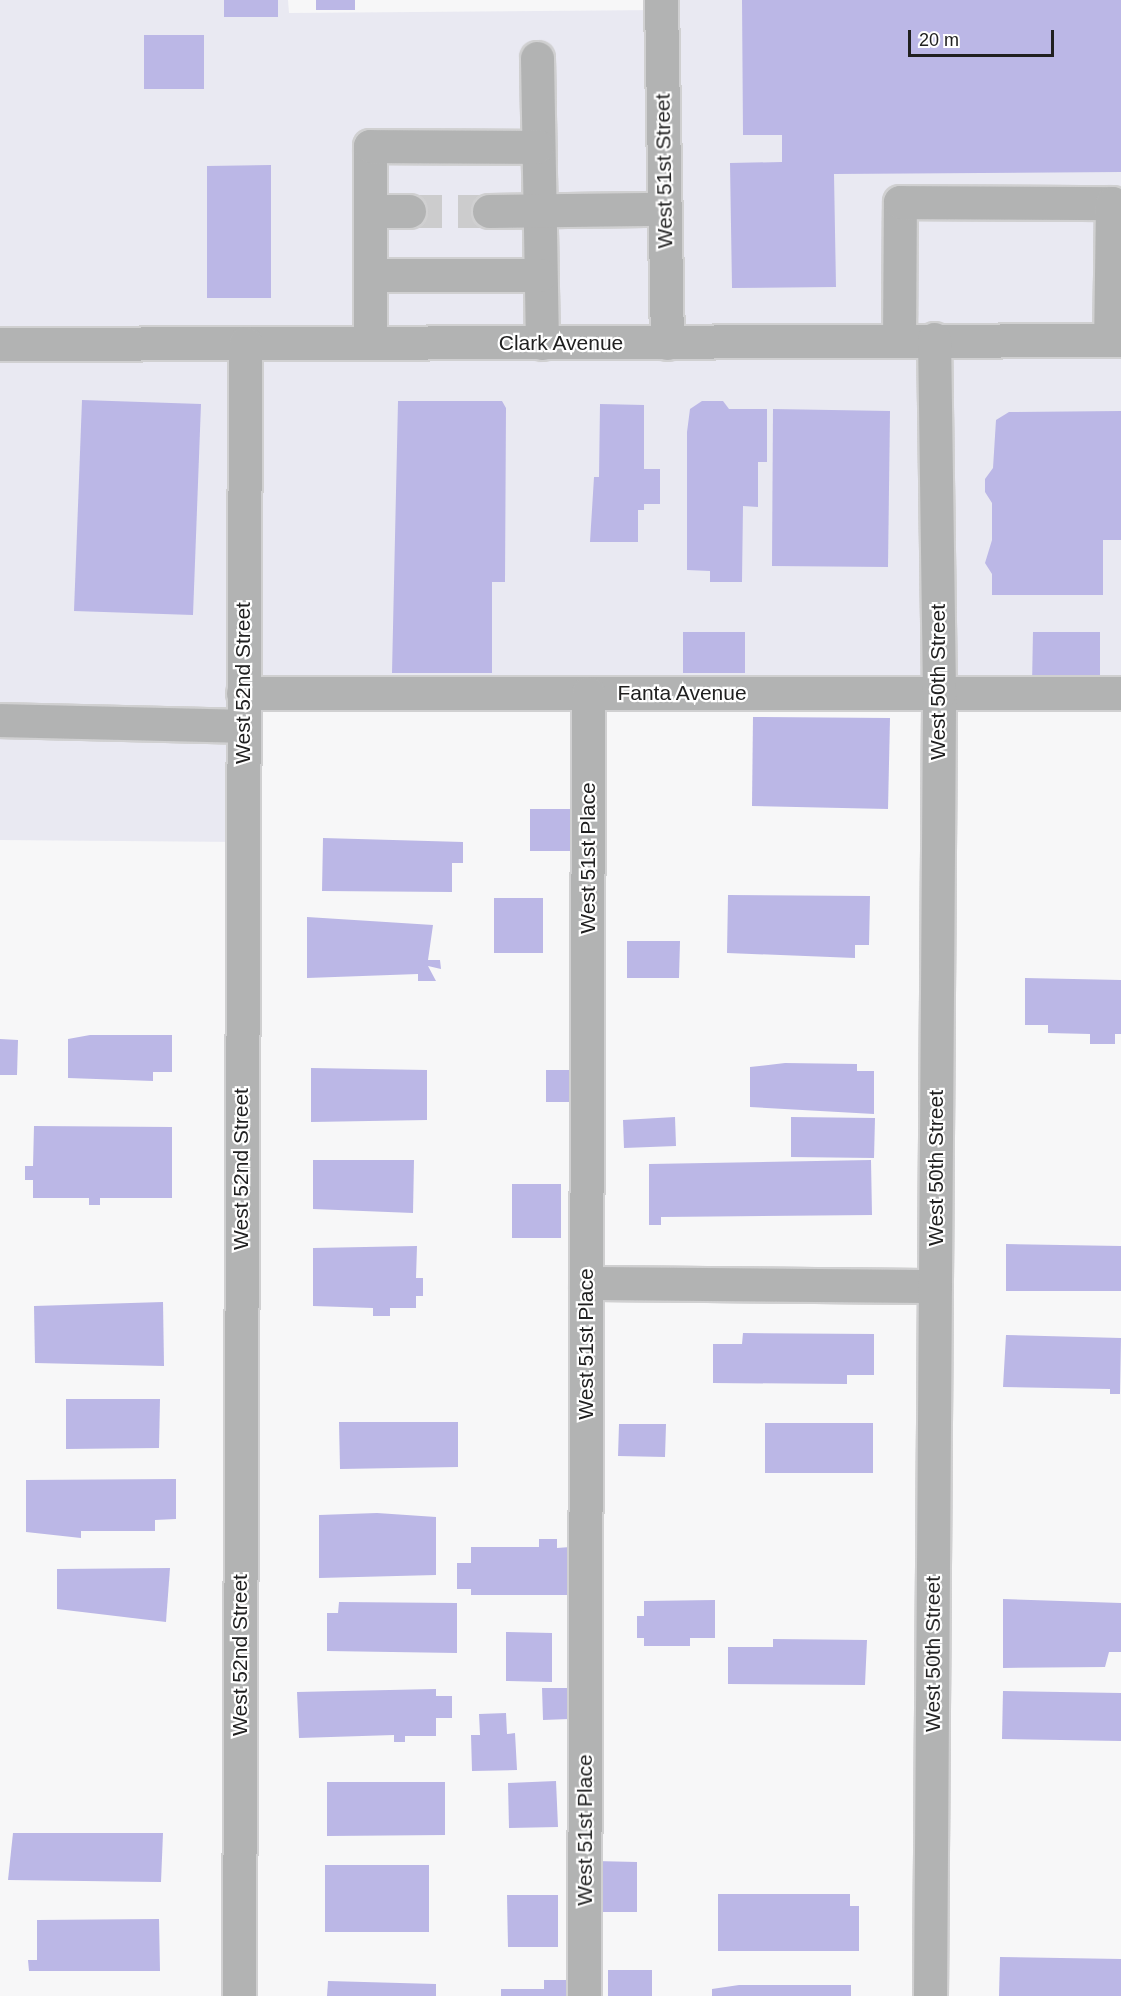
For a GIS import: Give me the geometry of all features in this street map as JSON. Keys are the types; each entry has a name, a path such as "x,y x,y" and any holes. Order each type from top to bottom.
{"street":[{"name":"West 51st Street","path":"661,0 667,343"},
{"path":"537,58 542,343"},
{"path":"370,343 370,146 537,147"},
{"path":"899,339 900,202 1112,202 1115,340"},
{"path":"489,211 664,209"},
{"path":"370,211 410,211"},
{"path":"370,275 540,275"},
{"name":"West 50th Street","path":"930,1996 939,693 934,339"},
{"name":"Clark Avenue","path":"0,344 1115,340"},
{"name":"West 52nd Street","path":"239,1996 245,343"},
{"name":"Fanta Avenue","path":"243,693 1121,693"},
{"name":"West 51st Place","path":"584,1996 588,693"},
{"path":"0,720 243,726"},
{"path":"586,1283 935,1286"}],"shaded area":[{"path":"0,0 288,0 289,13 660,10 661,0 1121,0 1121,693 243,693 242,842 0,840"}],"building":[{"path":"224,0 278,0 278,17 224,17"},
{"path":"316,0 355,0 355,10 316,10"},
{"path":"742,0 1121,0 1121,172 834,174 836,287 732,288 730,163 782,162 782,135 743,135"},
{"path":"144,35 204,35 204,89 144,89"},
{"path":"271,165 271,298 207,298 207,166"},
{"path":"82,400 201,404 193,615 74,611"},
{"path":"398,401 502,401 506,408 505,582 492,582 492,673 392,673"},
{"path":"702,401 723,401 729,409 767,409 767,462 758,462 758,507 743,506 742,582 710,582 710,571 687,570 687,432 690,409"},
{"path":"600,404 644,405 644,469 660,469 660,504 644,504 644,510 638,510 638,542 590,542 594,477 599,477"},
{"path":"773,409 890,411 888,567 772,566"},
{"path":"1121,411 1121,540 1103,540 1103,595 992,595 992,574 985,563 992,540 992,503 985,492 985,479 993,468 996,420 1009,412"},
{"path":"683,632 745,632 745,673 683,673"},
{"path":"1033,632 1100,632 1100,685 1032,685"},
{"path":"753,717 890,718 888,809 752,806"},
{"path":"530,809 574,809 574,851 530,851"},
{"path":"323,838 463,842 463,863 452,863 452,892 322,891"},
{"path":"728,895 870,896 869,945 855,945 855,958 727,953"},
{"path":"494,898 543,898 543,953 494,953"},
{"path":"307,917 433,925 428,960 440,960 441,969 428,966 436,981 418,981 418,974 307,978"},
{"path":"627,941 680,941 679,978 627,978"},
{"path":"1025,978 1121,980 1121,1034 1115,1034 1115,1044 1090,1044 1090,1034 1048,1033 1048,1025 1025,1025"},
{"path":"90,1035 172,1035 172,1072 153,1072 153,1081 68,1078 68,1039"},
{"path":"0,1039 18,1040 17,1075 0,1075"},
{"path":"785,1063 857,1064 857,1071 874,1071 874,1114 750,1107 750,1067"},
{"path":"311,1068 427,1070 427,1120 311,1122"},
{"path":"546,1070 574,1070 574,1102 546,1102"},
{"path":"675,1117 676,1146 624,1148 623,1120"},
{"path":"791,1117 875,1118 874,1158 791,1157"},
{"path":"34,1126 172,1127 172,1198 100,1198 100,1205 89,1205 89,1198 33,1198 33,1180 25,1180 25,1166 33,1166"},
{"path":"313,1160 414,1160 413,1213 313,1209"},
{"path":"871,1160 872,1215 661,1217 661,1225 649,1225 649,1164"},
{"path":"512,1184 561,1184 561,1238 512,1238"},
{"path":"1006,1244 1121,1246 1121,1291 1006,1291"},
{"path":"417,1246 416,1278 423,1278 423,1296 416,1296 416,1308 390,1308 390,1316 373,1316 373,1308 313,1306 313,1248"},
{"path":"163,1302 164,1366 35,1363 34,1306"},
{"path":"743,1333 874,1334 874,1375 847,1375 847,1384 713,1383 713,1344 742,1344"},
{"path":"1006,1335 1121,1338 1120,1394 1110,1394 1110,1389 1003,1387"},
{"path":"66,1399 160,1399 159,1448 66,1449"},
{"path":"339,1422 458,1422 458,1467 340,1469"},
{"path":"765,1423 873,1423 873,1473 765,1473"},
{"path":"619,1424 666,1424 665,1457 618,1456"},
{"path":"176,1479 176,1519 155,1520 155,1531 81,1531 81,1538 26,1532 26,1480"},
{"path":"377,1513 436,1517 436,1575 319,1578 319,1515"},
{"path":"539,1539 557,1539 557,1548 570,1547 570,1595 471,1595 471,1589 457,1589 457,1563 471,1563 471,1547 539,1547"},
{"path":"170,1568 166,1622 57,1609 57,1569"},
{"path":"1003,1599 1121,1603 1121,1652 1109,1652 1105,1667 1003,1668"},
{"path":"715,1600 715,1638 690,1638 690,1646 644,1646 644,1638 637,1638 637,1616 644,1616 644,1601"},
{"path":"339,1602 457,1603 457,1653 327,1651 327,1613 338,1613"},
{"path":"506,1632 552,1633 552,1682 506,1681"},
{"path":"773,1639 867,1640 865,1685 728,1684 728,1647 773,1647"},
{"path":"542,1688 568,1688 569,1719 543,1720"},
{"path":"436,1689 436,1696 452,1696 452,1718 436,1718 436,1736 405,1736 405,1742 394,1742 394,1735 299,1738 297,1692"},
{"path":"1003,1691 1121,1693 1121,1741 1002,1739"},
{"path":"506,1713 507,1734 515,1733 517,1770 472,1771 471,1735 480,1735 479,1714"},
{"path":"556,1781 558,1827 509,1828 508,1783"},
{"path":"327,1782 445,1782 445,1835 327,1836"},
{"path":"13,1833 163,1833 161,1882 8,1880"},
{"path":"595,1861 637,1862 637,1912 595,1912"},
{"path":"325,1865 429,1865 429,1932 325,1932"},
{"path":"718,1894 850,1894 850,1906 859,1906 859,1951 718,1951"},
{"path":"507,1895 558,1895 558,1947 508,1947"},
{"path":"159,1919 160,1971 29,1971 28,1960 37,1960 37,1920"},
{"path":"1000,1957 1121,1959 1121,1996 999,1996"},
{"path":"608,1970 652,1970 652,1996 608,1996"},
{"path":"544,1980 568,1980 568,1996 501,1996 501,1989 544,1989"},
{"path":"328,1981 436,1984 436,1996 327,1996"},
{"path":"739,1985 851,1985 851,1996 712,1996 712,1989"}],"tunnel":[{"path":"409,211 489,211"}]}
